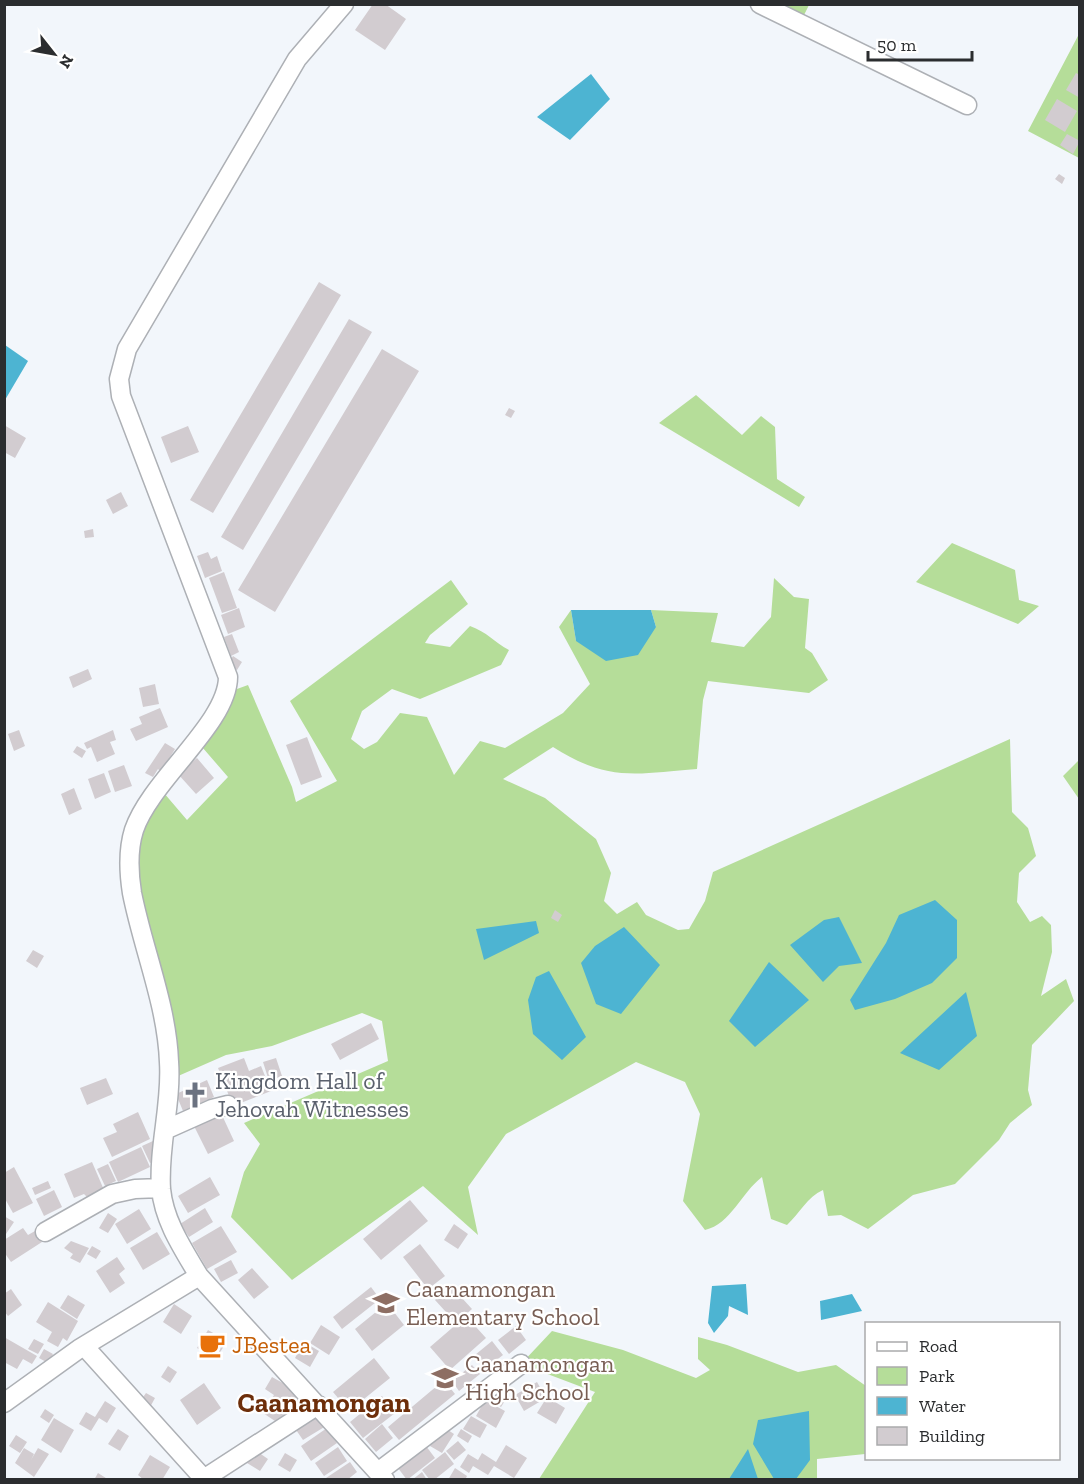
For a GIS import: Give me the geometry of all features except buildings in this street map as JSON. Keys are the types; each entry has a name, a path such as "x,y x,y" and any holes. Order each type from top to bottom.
{"street":[{"path":"345,4 297,58 127,349 118,379 121,396 228,677 226,693 217,711 150,798 134,831 130,850 131,887 169,1052 161,1188 176,1237 198,1276 382,1476 521,1364"},
{"path":"760,4 967,105"},
{"path":"165,1130 212,1108 228,1105"},
{"path":"45,1232 112,1194 135,1189 161,1188"},
{"path":"4,1403 84,1346 198,1276"},
{"path":"84,1346 204,1479 318,1405"}],"green space":[{"path":"778,5 809,5 803,17"},
{"path":"1079,34 1079,158 1028,131"},
{"path":"696,395 742,435 761,416 775,427 777,479 805,497 799,507 659,423"},
{"path":"952,543 1015,570 1019,600 1039,606 1018,624 916,582"},
{"path":"774,578 794,597 809,599 805,648 812,653 828,680 809,693 708,681 703,700 697,769 656,773 606,771 572,758 553,747 503,779 545,798 596,839 611,873 604,901 617,914 637,902 646,915 678,930 689,929 705,901 713,872 1010,739 1012,812 1028,828 1036,856 1019,873 1017,902 1030,922 1042,916 1051,925 1052,952 1041,996 1066,979 1074,1001 1032,1045 1028,1090 1032,1105 1010,1123 999,1140 955,1184 913,1195 868,1229 841,1215 828,1216 823,1190 808,1201 787,1225 771,1219 762,1177 729,1215 714,1227 705,1230 683,1201 700,1114 685,1082 636,1062 506,1134 468,1187 478,1235 423,1186 292,1280 231,1217 244,1172 260,1144 244,1123 388,1061 382,1021 362,1013 272,1046 226,1055 169,1080 132,842 158,786 187,820 228,777 196,740 226,693 248,685 292,787 296,802 337,781 290,701 451,580 468,604 430,635 425,643 450,647 470,626 509,650 501,665 420,699 392,689 362,711 351,739 364,749 377,742 400,713 427,717 454,775 480,741 505,748 563,713 590,684 559,627 571,610 576,641 656,627 651,610 718,613 711,642 744,647 771,617"},
{"path":"1079,760 1079,799 1063,776"},
{"path":"552,1331 623,1350 696,1378 710,1370 698,1359 698,1337 727,1345 798,1372 836,1365 865,1385 865,1454 817,1459 817,1479 539,1479 595,1392 521,1364"}],"water":[{"path":"591,74 610,99 570,140 537,117"},
{"path":"5,345 28,361 5,400"},
{"path":"571,610 651,610 656,627 638,655 606,661 576,641"},
{"path":"935,900 957,920 957,958 932,983 895,999 855,1010 850,1000 886,943 899,915"},
{"path":"839,917 862,963 839,966 823,982 790,945 824,920"},
{"path":"536,921 539,933 484,960 476,929"},
{"path":"624,927 660,965 621,1014 596,1004 581,963 595,946"},
{"path":"769,962 809,1000 755,1047 729,1021"},
{"path":"549,971 586,1037 562,1060 533,1034 528,1000 536,977"},
{"path":"966,992 977,1036 939,1070 900,1053"},
{"path":"746,1284 748,1315 729,1306 728,1316 714,1333 708,1323 712,1286"},
{"path":"852,1294 862,1311 821,1320 820,1301"},
{"path":"809,1411 810,1460 796,1479 774,1479 753,1444 758,1420"},
{"path":"748,1449 758,1479 729,1479"}],"place":[{"name":"Kingdom Hall of Jehovah Witnesses","path":"195,1095"},
{"name":"Caanamongan Elementary School","path":"386,1303"},
{"name":"JBestea","path":"212,1345"},
{"name":"Caanamongan High School","path":"445,1378"}],"district":[{"name":"Caanamongan","path":"324,1403"}]}
